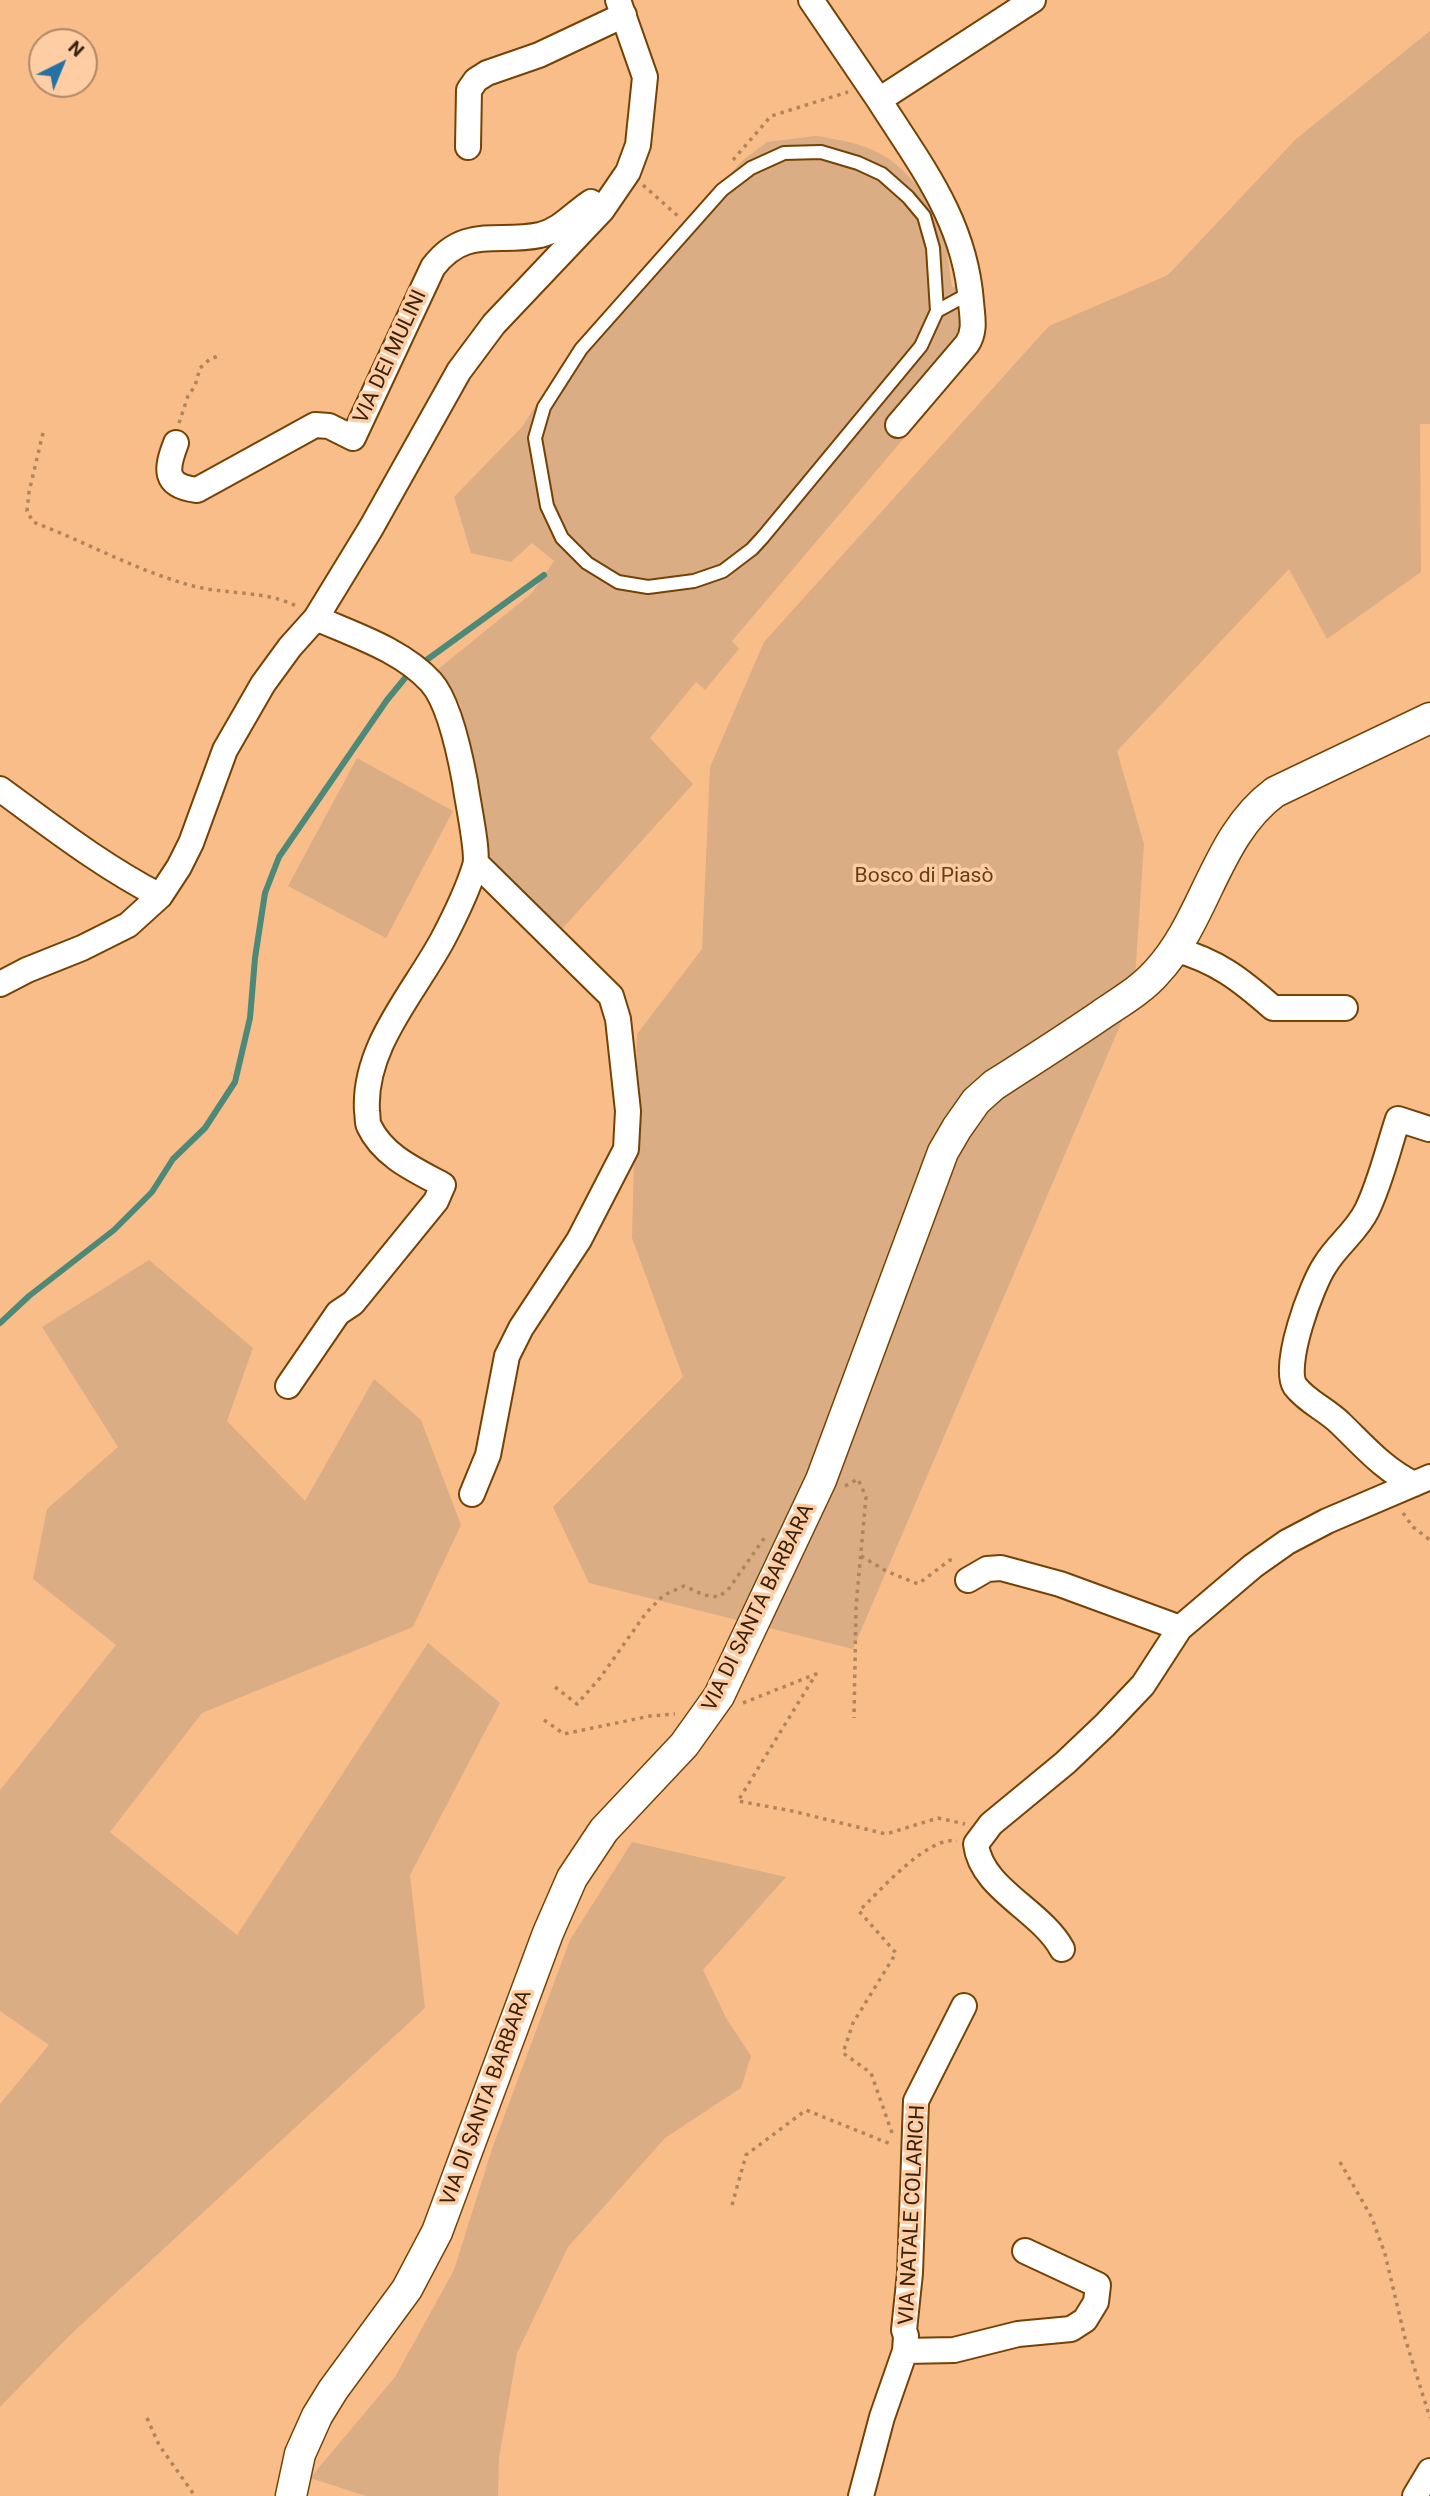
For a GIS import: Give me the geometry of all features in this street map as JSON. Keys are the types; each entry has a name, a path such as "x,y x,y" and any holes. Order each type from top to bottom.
{"street":[{"path":"811,0 944,204 961,245 970,293 971,337 898,425"},
{"path":"874,93 1033,0"},
{"path":"0,984 128,925 160,896 191,843 225,750 263,684 290,647 316,618 372,528 459,371 494,324 602,210 628,172 638,145 645,78 621,8 539,55 487,73 476,80 469,90 468,146"},
{"name":"VIA DEI MULINI","path":"176,443 169,462 169,475 175,483 184,488 197,490 315,425 329,426 354,438 440,257 458,245 479,237 540,235 554,230 591,202 602,210"},
{"path":"288,1386 338,1313 353,1303 436,1201 443,1185 387,1152 368,1125 366,1096 373,1063 443,938 476,863 461,759 451,723 432,683 408,663 383,648 316,618"},
{"name":"VIA DI SANTA BARBARA","path":"291,2496 300,2454 317,2416 332,2390 407,2289 437,2232 548,1933 572,1878 604,1830 684,1745 719,1696 815,1494 943,1152 957,1128 976,1101 994,1085 1134,993 1157,973 1174,949 1227,851 1258,805 1275,792 1430,718"},
{"path":"0,789 76,846 160,896"},
{"path":"472,1494 488,1455 507,1356 521,1328 579,1240 607,1189 626,1149 628,1111 618,1019 611,996 476,863"},
{"path":"1174,949 1198,956 1235,975 1273,1008 1345,1008"},
{"path":"1422,1480 1390,1471 1334,1417 1310,1400 1295,1385 1291,1372 1314,1281 1366,1212 1398,1119 1429,1129"},
{"path":"1062,1949 1054,1934 992,1878 978,1859 981,1837 1023,1796 1065,1763 1105,1725 1143,1685 1180,1628 1253,1566 1287,1542 1327,1521 1422,1480"},
{"path":"978,1575 1002,1568 1060,1584 1180,1628"},
{"name":"VIA NATALE COLARICH","path":"861,2496 905,2351 916,2101 964,2006"},
{"name":"VIA NATALE COLARICH","path":"905,2351 954,2350 1018,2334 1071,2329 1085,2320 1096,2302 1098,2285 1025,2251"},
{"path":"1415,2496 1430,2471"}],"lane":[{"path":"937,311 934,261 925,216 882,174 858,163 821,152 784,153 751,168 722,190 581,349 544,407 535,438 537,461 547,506 562,538 587,563 618,582 648,587 694,581 723,571 763,537 912,357 921,346 937,311 970,293"}],"path":[{"path":"727,167 771,116 874,93"},
{"path":"628,172 682,219"},
{"path":"176,443 181,416 200,368 210,359 221,355"},
{"path":"43,433 27,501 27,511 33,522 154,573 212,590 289,603 316,618"},
{"path":"815,1494 828,1497 858,1479 866,1497 856,1606 854,1718"},
{"path":"1390,1494 1413,1527 1430,1540"},
{"path":"555,1688 577,1704 600,1678 646,1613 664,1595 684,1586 704,1595 718,1597 728,1590 768,1533"},
{"path":"860,1556 886,1571 918,1584 950,1560 978,1575"},
{"path":"738,1705 816,1674 738,1801 886,1834 938,1818 981,1837"},
{"path":"544,1720 564,1734 650,1716 675,1714 704,1718"},
{"path":"732,2204 746,2155 806,2110 897,2147 871,2073 843,2053 853,2023 895,1953 859,1911 926,1849 951,1839 981,1837"},
{"path":"1340,2162 1372,2218 1385,2254 1405,2338 1430,2418"},
{"path":"147,2418 159,2445 195,2496"}],"green space":[{"name":"Bosco di Piasò","path":"1430,31 1430,424 1420,424 1421,572 1327,639 1289,569 1117,751 1144,844 1134,993 853,1649 589,1583 553,1507 683,1377 632,1238 637,1034 702,949 710,767 764,642 1049,326 1168,275 1296,139"},
{"path":"816,136 860,145 884,156 907,174 935,208 944,237 952,287 975,281 977,352 732,641 739,649 705,690 696,682 650,738 693,784 562,929 487,859 468,734 460,704 437,670 532,593 554,561 532,543 511,562 471,553 454,497 522,427 575,344 742,161 767,142"},
{"path":"357,758 453,811 386,938 288,886"},
{"path":"149,1260 253,1348 227,1421 305,1501 374,1379 421,1420 461,1525 413,1627 202,1713 110,1832 237,1935 428,1643 500,1703 410,1875 425,2008 69,2336 0,2407 0,2104 49,2045 0,2011 0,1790 116,1645 33,1579 47,1509 118,1447 42,1327"},
{"path":"632,1842 786,1877 703,1970 726,2018 751,2056 741,2088 665,2138 568,2247 517,2353 499,2458 498,2496 366,2496 310,2478 395,2377 454,2270 493,2146 570,1940"}],"waterway":[{"path":"421,664 544,575"},
{"path":"0,1323 29,1296 114,1230 152,1192 173,1159 205,1128 235,1082 250,1018 255,958 265,893 279,857 387,700 410,672"}]}
